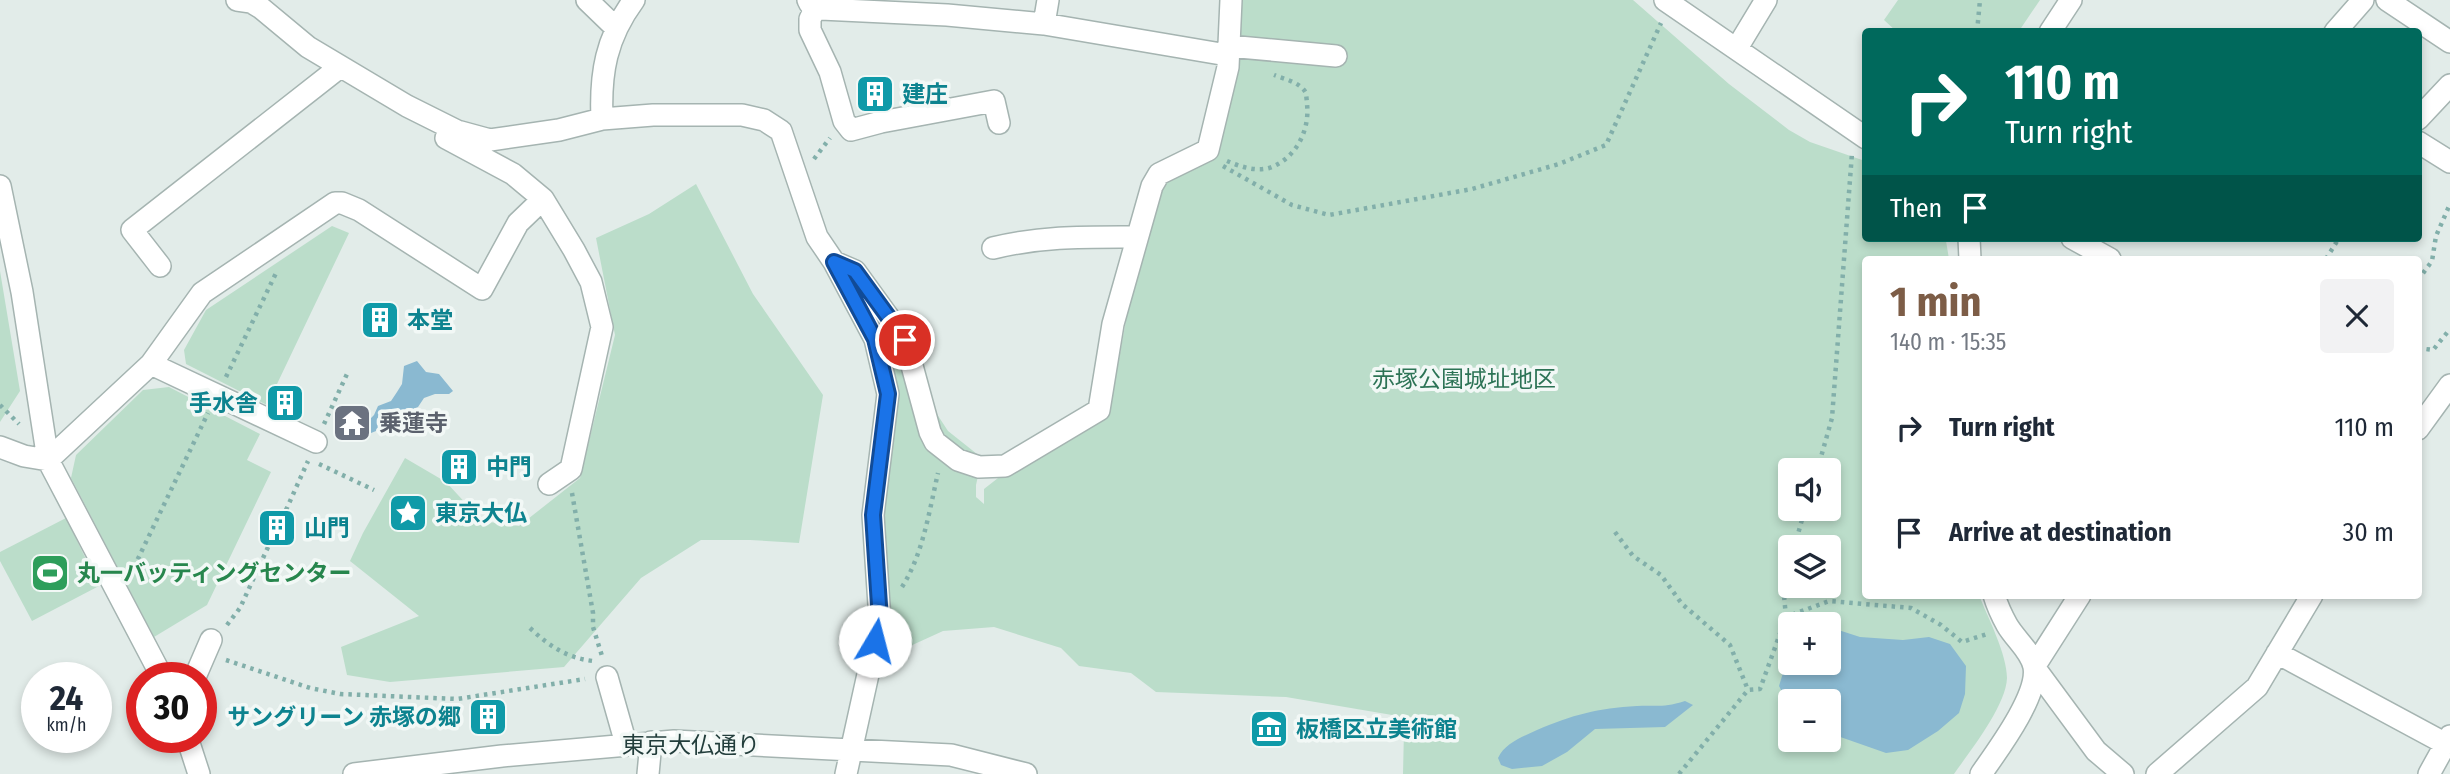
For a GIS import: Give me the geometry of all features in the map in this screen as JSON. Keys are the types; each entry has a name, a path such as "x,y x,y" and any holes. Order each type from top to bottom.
{"street":[{"path":"237,0 251,2 308,47 407,106 457,131 491,140 559,130 602,119 653,115 742,116 764,120 781,131 817,237 834,262 875,339 888,394 873,515 880,620 846,774"},
{"path":"587,0 616,28"},
{"path":"602,119 600,86 609,44 634,0"},
{"path":"1044,24 1048,0"},
{"path":"834,262 855,271 905,340 930,432 935,442 958,460 979,467 1005,466 1099,410 1113,324 1152,186 1159,174 1205,152 1228,56 1231,0"},
{"path":"1737,48 1766,0"},
{"path":"2053,28 2071,0"},
{"path":"2338,28 2362,0"},
{"path":"2387,0 2445,31"},
{"path":"1668,2 1737,48 1859,143"},
{"path":"999,123 994,101 894,119 851,130 844,121 830,72 810,30 812,4 1044,24 1228,56 1336,56"},
{"path":"160,266 132,230 340,67"},
{"path":"2422,114 2450,85"},
{"path":"407,106 434,131 513,174 543,199 575,250 591,282 601,327 571,469 550,484"},
{"path":"2422,144 2450,162"},
{"path":"0,186 22,292 48,460 154,662"},
{"path":"48,460 151,364 202,293 335,203 359,210 482,289 519,223 543,199"},
{"path":"993,248 1027,239 1136,237"},
{"path":"2079,242 2105,256"},
{"path":"151,364 217,395 312,451"},
{"path":"2422,424 2450,385"},
{"path":"0,447 24,456 48,460"},
{"path":"1996,599 2008,627 2021,642 2034,667 2096,751 2123,774"},
{"path":"1981,774 2019,719 2031,687 2034,667 2077,599"},
{"path":"2157,774 2257,687 2310,599"},
{"path":"202,662 209,647"},
{"path":"2277,653 2448,740 2430,774"},
{"path":"607,677 626,744"},
{"name":"東京大仏通り","path":"354,774 502,755 652,742 700,741 951,754 1026,774"},
{"path":"648,774 652,742"},
{"path":"192,753 199,774"}],"path":[{"path":"1977,28 1980,0"},
{"path":"1205,152 1292,205 1329,215 1472,189 1559,164 1606,145 1668,2"},
{"path":"1205,152 1229,163 1254,169 1268,168 1289,156 1301,141 1309,118 1306,93 1296,83 1251,68 1228,56"},
{"path":"798,178 844,121"},
{"path":"1821,458 1832,418 1859,143"},
{"path":"2422,275 2432,261 2436,236 2450,204"},
{"path":"134,566 277,270"},
{"path":"2422,349 2433,351 2450,329"},
{"path":"312,451 374,490"},
{"path":"880,620 911,573 939,468 958,460"},
{"path":"530,628 543,640 574,659 604,662 593,627 572,483"},
{"path":"1615,532 1633,556 1661,575 1682,604 1730,645 1748,690"},
{"path":"269,545 240,608 209,647 310,688 340,694 457,699 607,677"},
{"path":"1799,612 1829,601 1911,608 1941,625 1962,642 2008,627"},
{"path":"1679,774 1748,690 1760,689 1778,639"}],"green space":[{"name":"赤塚公園城址地区","path":"1242,0 1633,0 1729,84 1789,130 1810,142 1862,160 1862,242 1946,242 1948,256 1862,256 1862,599 1981,599 2001,647 2007,678 2001,702 1994,715 1954,774 1403,774 1404,730 1398,716 1286,697 1156,692 1131,673 1079,666 1061,648 994,627 943,631 908,647 878,608 888,391 872,343 870,289 931,405 948,431 982,458 976,497 984,504 984,489 1007,471 1109,413 1127,315 1164,181 1191,171 1203,162 1238,55"},
{"path":"1898,0 2040,0 2021,28 1893,28 1884,20"},
{"path":"696,184 753,294 823,395 799,543 701,540 641,578 564,667 390,682 347,675 341,647 419,616 350,561 405,458 446,482 482,521 519,526 580,478 615,335 596,238 649,214"},
{"path":"332,226 349,233 267,405 186,364 184,350 206,310"},
{"path":"0,271 20,391 0,422"},
{"path":"169,387 260,434 247,460 271,472 207,605 154,637 71,478 76,455 143,390"},
{"name":"丸一バッティングセンター","path":"66,518 99,586 32,621 0,561 0,552"}],"water":[{"path":"417,361 426,372 439,374 453,391 424,398 418,407 405,412 389,434 366,430 365,424 378,406 391,401 402,384 404,366"},
{"path":"1841,631 1860,637 1903,640 1929,637 1950,644 1966,666 1965,694 1959,713 1938,731 1908,750 1886,753 1841,737 1841,689 1781,689 1782,675 1841,675"},
{"path":"1685,701 1693,705 1665,727 1595,729 1567,752 1542,766 1512,769 1501,765 1498,758 1509,744 1574,716 1610,708 1665,705"}],"place":[{"name":"建庄","path":"875,94"},
{"name":"本堂","path":"380,320"},
{"name":"手水舎","path":"285,403"},
{"name":"乗蓮寺","path":"352,423"},
{"name":"中門","path":"459,467"},
{"name":"東京大仏","path":"408,513"},
{"name":"山門","path":"277,528"},
{"name":"丸一バッティングセンター","path":"50,573"},
{"name":"サングリーン 赤塚の郷","path":"488,717"},
{"name":"板橋区立美術館","path":"1269,729"}],"route":[{"path":"875,641 880,620 873,515 888,394 875,339 834,262 855,271 905,340"}]}
